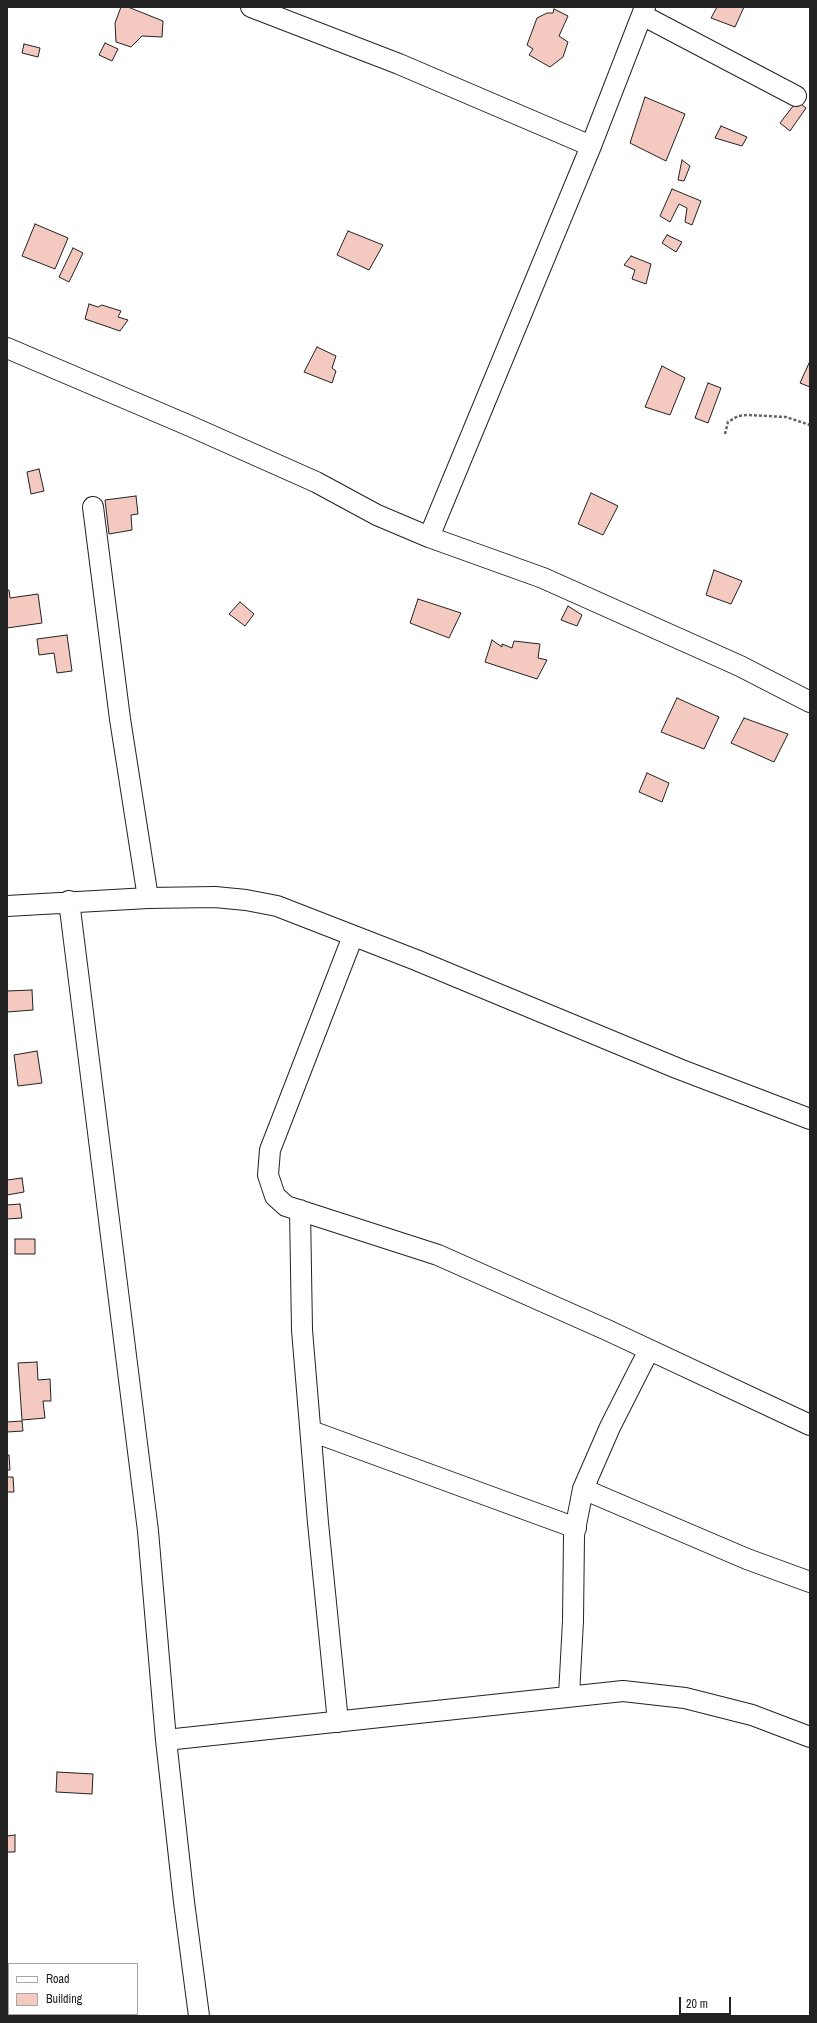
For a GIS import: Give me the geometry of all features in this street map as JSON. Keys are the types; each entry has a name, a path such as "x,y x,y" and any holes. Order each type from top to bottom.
{"street":[{"path":"251,7 399,64 591,146"},
{"path":"429,536 591,146 644,11 796,96"},
{"path":"7,348 190,426 316,482 377,515 543,578 808,695"},
{"path":"93,507 120,719 148,898"},
{"path":"7,906 69,901 215,897 246,900 277,906 679,1069 810,1119"},
{"path":"69,901 148,1532 166,1740 184,1902 199,2016"},
{"path":"353,936 270,1150 268,1175 275,1196 286,1206 438,1255 810,1425"},
{"path":"300,1210 302,1330 338,1722"},
{"path":"569,1696 573,1621 574,1535 583,1489 610,1427 648,1350"},
{"path":"311,1431 576,1528"},
{"path":"583,1489 747,1559 810,1582"},
{"path":"166,1740 623,1691 685,1698 752,1715 810,1737"}],"path":[{"path":"725,434 728,422 738,416 747,415 786,417 810,425"}],"building":[{"path":"121,7 128,7 163,21 162,37 142,36 131,47 116,42 115,23"},
{"path":"717,7 744,7 735,27 711,18"},
{"path":"554,9 568,16 559,36 568,42 563,57 550,67 529,55 533,49 527,45 537,18 547,13 553,13"},
{"path":"105,43 118,49 112,61 99,55"},
{"path":"24,44 40,48 38,57 22,53"},
{"path":"645,97 685,114 666,161 630,143"},
{"path":"797,101 806,108 790,131 780,123"},
{"path":"721,126 747,137 742,146 715,138"},
{"path":"682,160 690,166 684,181 678,180"},
{"path":"672,189 701,201 692,225 685,222 687,208 679,204 670,222 660,216"},
{"path":"35,224 68,238 55,269 22,256"},
{"path":"348,231 383,245 369,270 337,255"},
{"path":"667,235 682,242 676,252 662,243"},
{"path":"73,248 83,253 69,282 59,277"},
{"path":"631,256 651,264 646,284 632,279 635,270 624,265"},
{"path":"89,304 98,307 102,305 121,311 118,317 128,320 120,331 85,319"},
{"path":"317,347 336,356 332,368 336,371 332,383 304,372"},
{"path":"810,361 810,387 800,383"},
{"path":"662,366 685,378 670,415 645,407"},
{"path":"708,383 721,388 708,423 695,418"},
{"path":"39,469 44,491 31,494 27,472"},
{"path":"591,493 618,506 603,535 578,524"},
{"path":"136,496 138,514 131,515 132,530 109,534 105,500"},
{"path":"714,570 742,581 731,604 706,595"},
{"path":"7,590 9,590 10,598 38,594 42,623 7,628"},
{"path":"418,599 461,613 449,638 410,623"},
{"path":"240,602 254,614 245,626 229,614"},
{"path":"568,606 582,615 577,626 561,620"},
{"path":"67,635 72,671 57,673 54,653 39,655 37,639"},
{"path":"492,640 502,647 502,644 512,648 514,641 540,644 538,658 547,660 537,679 485,662"},
{"path":"677,698 719,717 704,749 661,732"},
{"path":"744,718 788,734 774,762 731,743"},
{"path":"647,773 669,783 662,802 639,792"},
{"path":"32,990 33,1010 7,1012 7,991"},
{"path":"37,1051 42,1083 18,1086 14,1055"},
{"path":"22,1178 24,1192 7,1195 7,1180"},
{"path":"20,1204 22,1218 7,1219 7,1205"},
{"path":"15,1239 35,1239 35,1254 15,1254"},
{"path":"37,1362 38,1380 50,1379 51,1401 43,1401 45,1418 22,1420 18,1363"},
{"path":"22,1421 23,1431 7,1432 7,1422"},
{"path":"7,1455 9,1455 10,1470 7,1470"},
{"path":"7,1477 13,1477 14,1492 7,1492"},
{"path":"57,1772 93,1774 92,1794 56,1792"},
{"path":"15,1835 15,1852 7,1852 7,1836"},
{"path":"57,2015 72,2015 72,2016"}]}
